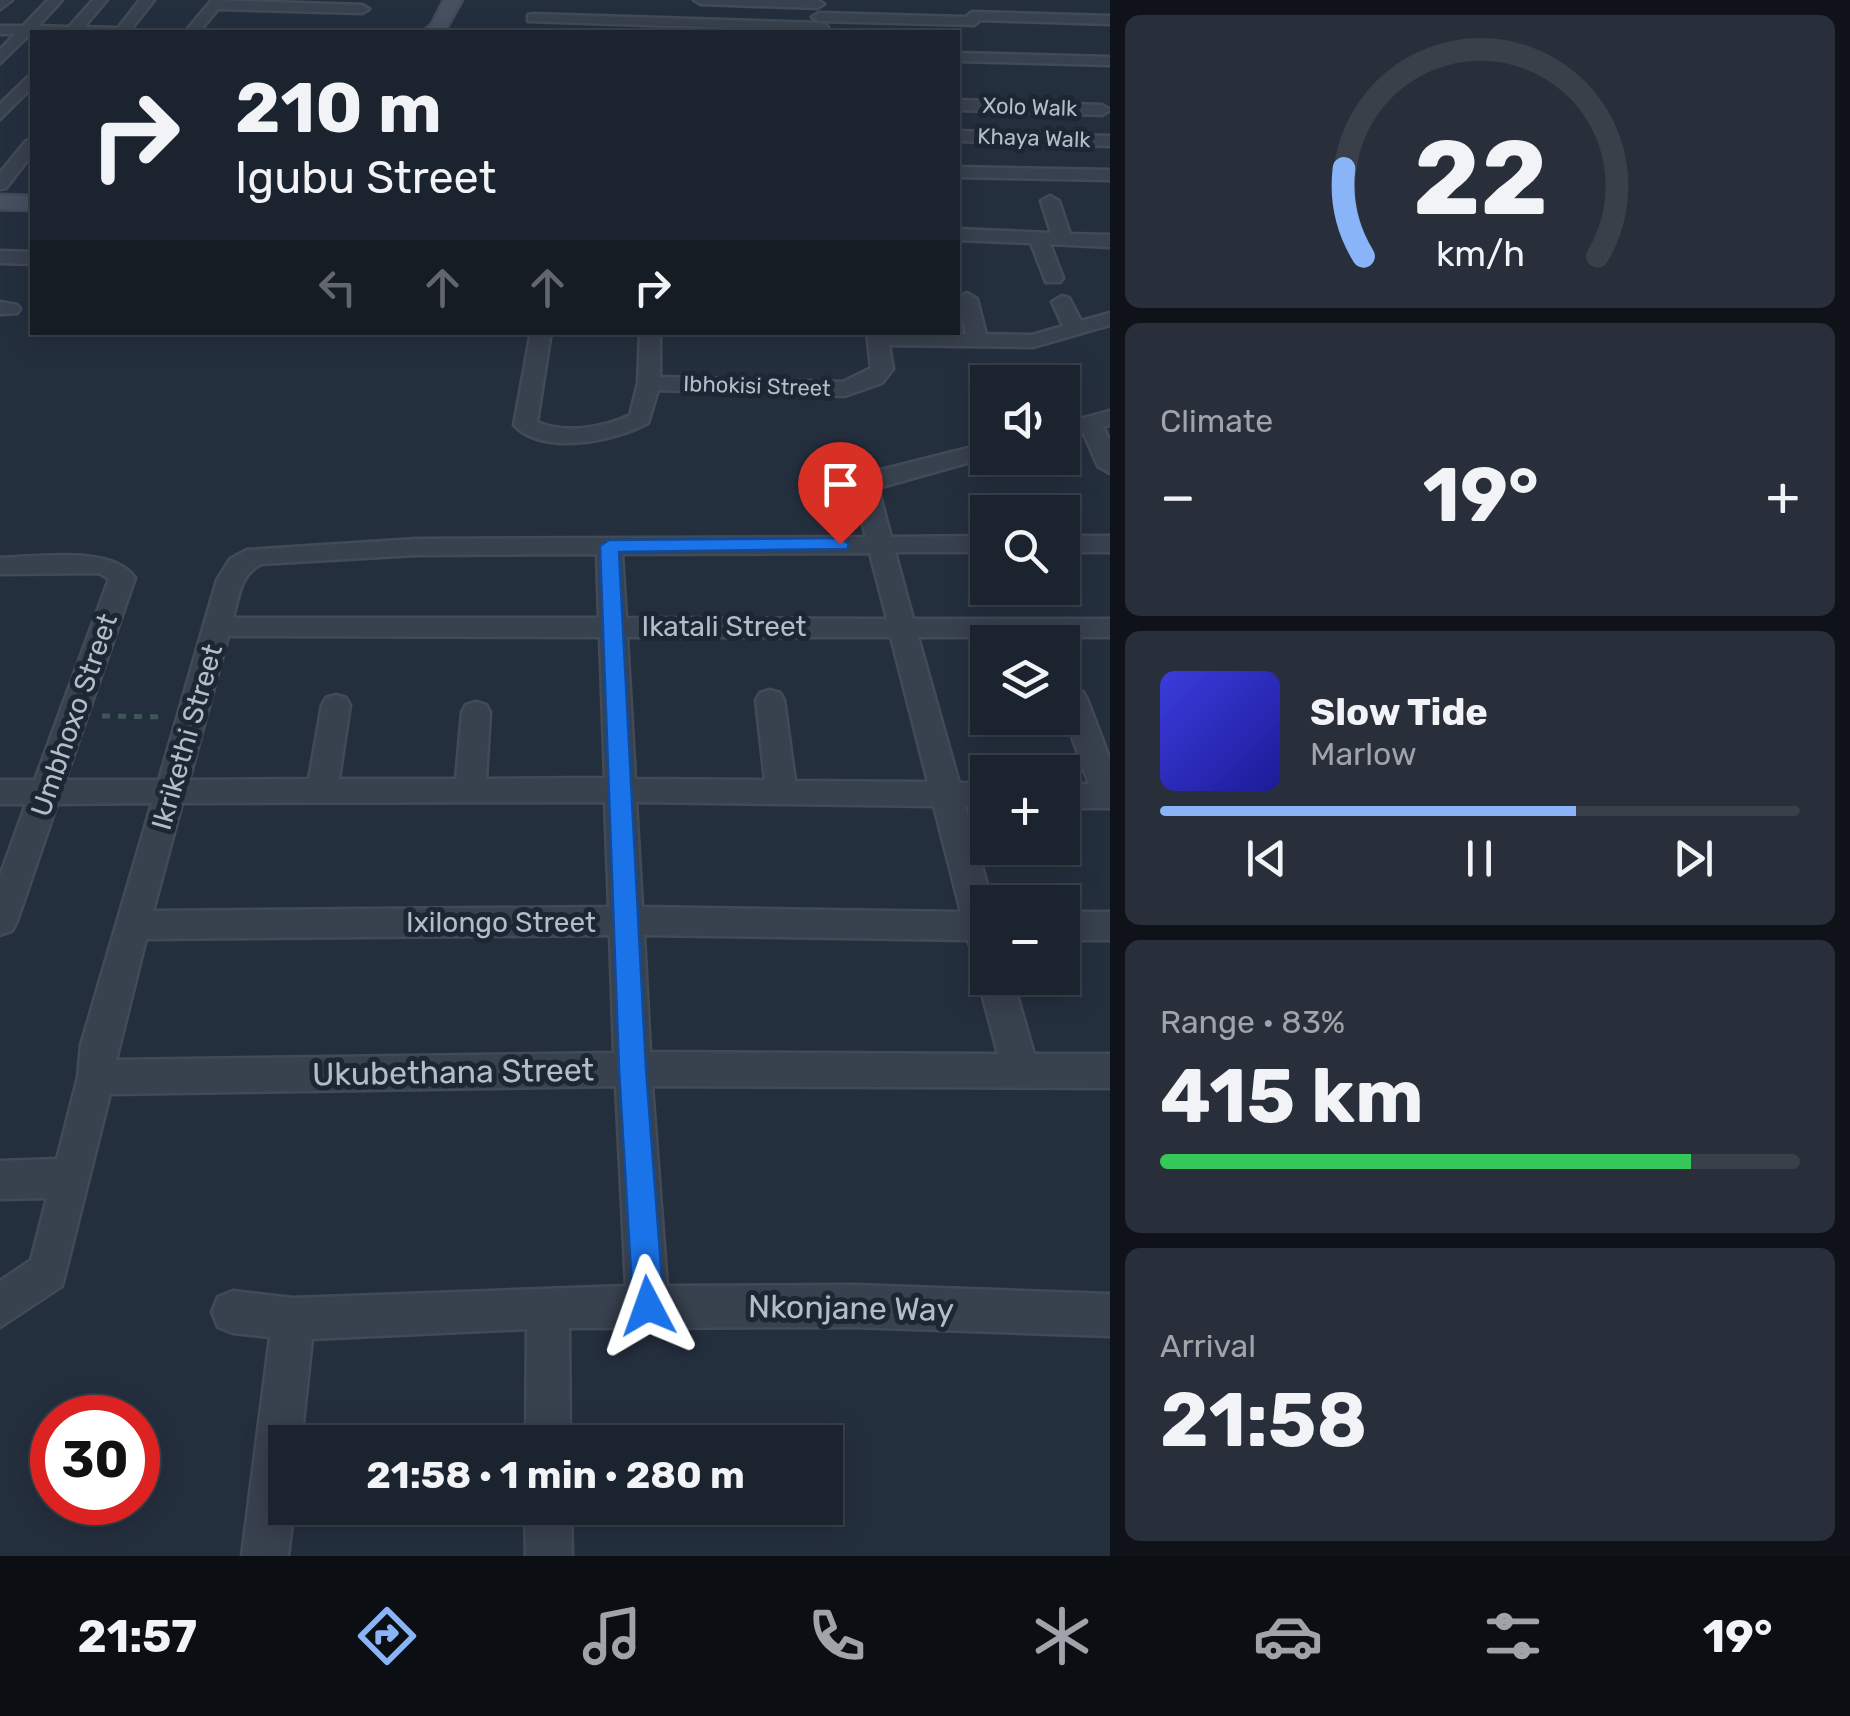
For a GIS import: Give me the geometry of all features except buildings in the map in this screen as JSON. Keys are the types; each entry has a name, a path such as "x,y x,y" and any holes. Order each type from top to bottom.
{"street":[{"path":"0,59 56,0"},
{"path":"74,30 100,0"},
{"path":"124,30 147,0"},
{"path":"536,0 532,26 819,16 1110,20"},
{"path":"701,0 819,16"},
{"path":"965,0 992,64"},
{"path":"194,30 217,2 362,10"},
{"path":"0,30 30,31"},
{"path":"1060,38 1103,112"},
{"path":"960,56 992,64 1110,61"},
{"path":"0,114 30,80"},
{"name":"Xolo Walk","path":"960,105 1103,112"},
{"name":"Khaya Walk","path":"960,136 1110,140"},
{"path":"0,184 30,146"},
{"path":"960,172 1110,176"},
{"path":"1050,201 1062,240"},
{"path":"0,202 30,203"},
{"path":"960,235 1110,242"},
{"path":"1039,239 1054,278"},
{"path":"0,257 30,258"},
{"path":"967,299 978,341"},
{"path":"1062,302 1075,330"},
{"path":"878,336 1033,342 1110,319"},
{"path":"541,335 526,425 549,436 627,426 643,414 649,383 650,335"},
{"name":"Ibhokisi Street","path":"649,383 845,389 882,369 878,336"},
{"path":"1100,421 1110,466"},
{"path":"970,454 876,478 866,484 878,544 971,885"},
{"name":"Ikrikethi Street","path":"0,1306 48,1272 74,1178 100,1045 230,580 239,565 256,556 416,547 970,544"},
{"path":"1080,544 1110,544"},
{"path":"609,546 632,1069 648,1306"},
{"name":"Umbhoxo Street","path":"0,566 94,565 114,569 122,578 0,921"},
{"name":"Ikatali Street","path":"218,627 1110,628"},
{"path":"770,700 782,793"},
{"path":"322,790 336,705"},
{"path":"470,790 476,712"},
{"path":"1080,718 1109,796 1080,796"},
{"path":"0,792 620,790 970,795"},
{"name":"Ixilongo Street","path":"136,925 626,921 970,933"},
{"path":"1080,926 1110,926"},
{"path":"1000,995 1020,1070"},
{"name":"Ukubethana Street","path":"96,1077 632,1069 1110,1071"},
{"path":"0,1180 74,1178"},
{"name":"Nkonjane Way","path":"233,1312 293,1319 548,1307 854,1306 1110,1315"},
{"path":"548,1307 548,1425"},
{"path":"265,1556 293,1319"},
{"path":"548,1525 549,1556"}],"path":[{"path":"74,716 191,717"}],"route":[{"path":"648,1306 632,1069 609,546 840,544"}]}
